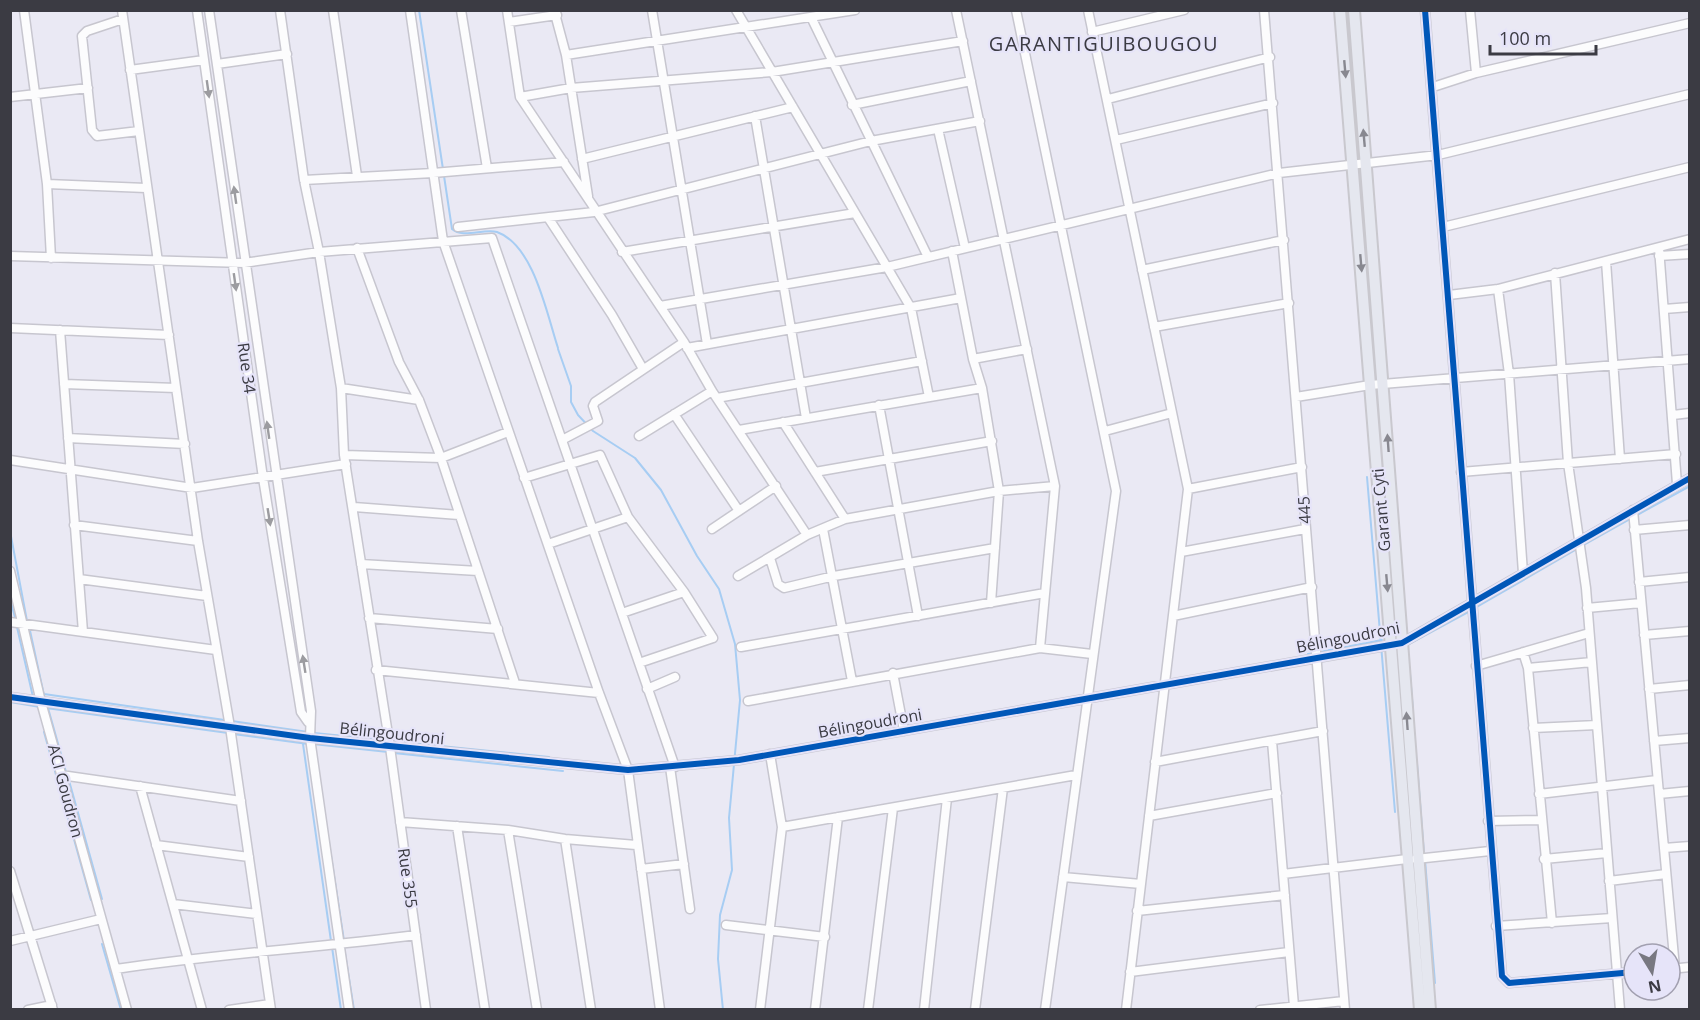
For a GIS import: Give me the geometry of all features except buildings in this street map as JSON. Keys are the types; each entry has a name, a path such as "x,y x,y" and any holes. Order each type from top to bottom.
{"main road":[{"name":"Garant Cyti","path":"1340,10 1370,386 1397,644"},
{"name":"Garant Cyti","path":"1354,10 1384,384 1397,644 1420,1010"},
{"name":"Garant Cyti","path":"1412,859 1430,1010"}],"street":[{"path":"24,10 47,184 51,258"},
{"name":"Rue 34","path":"197,10 263,478 301,712 308,722"},
{"name":"Rue 34","path":"209,10 311,711 308,722 310,738 349,1010"},
{"name":"Rue 355","path":"280,10 304,180 319,252 341,388 345,460 354,507 376,670 390,747 426,1010"},
{"path":"333,10 357,176"},
{"path":"410,10 436,173 443,241 598,693 628,770 636,845 660,1010"},
{"path":"461,10 487,168"},
{"path":"507,10 519,97 564,162 594,212 686,345 714,394 807,535"},
{"path":"652,10 707,344"},
{"path":"736,10 911,308 929,397"},
{"path":"787,10 788,21"},
{"path":"566,55 855,10"},
{"path":"956,10 1055,486 1040,648"},
{"path":"1016,10 1116,491 1092,654 1046,1010"},
{"path":"1088,10 1188,489 1126,1010"},
{"path":"1092,32 1152,14 1184,10"},
{"name":"445","path":"1264,10 1270,57 1305,529 1312,587 1345,1005"},
{"path":"1425,10 1449,295 1470,603 1502,976 1509,983 1622,973"},
{"path":"1470,10 1476,73"},
{"path":"509,22 555,13 566,55 589,201"},
{"path":"139,131 97,136 94,134 84,33 122,15 139,131 146,188 160,259 198,541 230,728 271,1007 229,1010"},
{"path":"811,17 928,257"},
{"path":"1433,87 1476,73 1689,23"},
{"path":"519,97 571,88 772,72 963,41"},
{"path":"217,64 287,54"},
{"path":"1108,99 1270,57"},
{"path":"130,70 204,60"},
{"path":"852,105 971,81"},
{"path":"10,96 88,88"},
{"path":"660,306 887,267 1279,172 1366,165 1438,155 1689,94"},
{"path":"1116,140 1273,103"},
{"path":"582,159 793,107"},
{"path":"755,116 806,418"},
{"path":"458,227 549,219 594,212 871,141 980,121"},
{"path":"938,129 965,248"},
{"path":"304,180 436,173 564,162"},
{"path":"1443,227 1689,167"},
{"path":"47,184 146,188"},
{"path":"622,252 855,213"},
{"path":"549,219 612,315 643,369"},
{"path":"10,256 244,263 357,248 492,238 673,767 690,909"},
{"path":"1659,252 1689,239"},
{"path":"1142,270 1284,240"},
{"path":"357,248 399,362 419,400 441,458 515,683"},
{"path":"951,251 973,359 982,388 999,491 991,603"},
{"path":"1449,295 1498,289 1606,261 1659,252 1689,254"},
{"path":"1659,252 1677,484"},
{"path":"1606,261 1620,459"},
{"path":"1555,273 1568,463 1587,608 1620,1010"},
{"path":"1498,289 1509,374 1523,573"},
{"path":"562,440 598,421 593,406 595,402 643,369 686,345 707,344 791,330 961,298"},
{"path":"1154,327 1289,303"},
{"path":"1664,309 1689,307"},
{"path":"10,327 169,335"},
{"path":"60,330 83,632"},
{"path":"973,359 1027,349"},
{"path":"1296,397 1384,384 1689,359"},
{"path":"639,436 674,414 714,394 800,383 922,361"},
{"path":"64,384 176,388"},
{"path":"341,388 419,400"},
{"path":"739,430 982,388"},
{"path":"879,405 918,616"},
{"path":"1105,431 1172,413"},
{"path":"1672,415 1689,413"},
{"path":"674,414 739,511"},
{"path":"783,422 844,519"},
{"path":"10,460 192,488 275,476 345,460 441,458 508,432"},
{"path":"68,438 185,444"},
{"path":"815,472 992,441"},
{"path":"1461,472 1676,454"},
{"path":"524,478 600,455 628,517 684,592 713,638 639,663"},
{"path":"1188,489 1302,467"},
{"name":"Bélingoudroni","path":"10,697 310,738 628,770 739,759 1397,644 1689,478"},
{"path":"712,529 776,486"},
{"path":"738,576 807,535 844,519 999,491 1055,486"},
{"path":"354,507 459,515"},
{"path":"1633,510 1664,848 1670,942"},
{"path":"548,544 628,517"},
{"path":"74,525 198,541"},
{"path":"1635,530 1689,525"},
{"path":"823,529 834,576 852,681"},
{"path":"1181,552 1305,529"},
{"path":"770,558 778,584 784,588 834,576 995,548"},
{"path":"361,564 478,571"},
{"name":"ACI Goudron","path":"10,572 41,702 127,1010"},
{"path":"1639,582 1689,577"},
{"path":"79,579 207,596"},
{"path":"1173,616 1312,587"},
{"path":"622,613 684,592"},
{"path":"741,647 1045,593"},
{"path":"1587,608 1641,603"},
{"path":"369,618 498,629"},
{"path":"10,622 216,650"},
{"path":"1644,635 1689,631"},
{"path":"1476,666 1589,633"},
{"path":"748,701 1040,648 1092,654"},
{"path":"1523,652 1528,668 1544,859 1552,923"},
{"path":"1528,668 1592,662"},
{"path":"376,670 598,693"},
{"path":"893,673 904,730"},
{"path":"647,689 675,677"},
{"path":"1649,689 1689,685"},
{"path":"1533,728 1597,725"},
{"path":"1155,762 1323,731"},
{"path":"1654,741 1689,738"},
{"path":"1272,741 1294,1006"},
{"path":"760,1010 782,827 770,754"},
{"path":"62,775 241,801"},
{"path":"782,827 1076,775"},
{"path":"1539,794 1658,780"},
{"path":"140,786 202,1010"},
{"path":"975,1010 1003,788"},
{"path":"1659,794 1689,791"},
{"path":"1149,816 1277,794"},
{"path":"924,1010 947,798"},
{"path":"868,1010 893,808"},
{"path":"815,1010 838,818"},
{"path":"1488,820 1541,820"},
{"path":"400,822 508,830 565,840 636,845"},
{"path":"457,826 485,1010"},
{"path":"508,830 537,1010"},
{"path":"565,840 591,1010"},
{"path":"156,845 249,857"},
{"path":"1664,848 1689,846"},
{"path":"1283,874 1490,851"},
{"path":"1544,859 1607,853"},
{"path":"641,869 684,864"},
{"path":"10,871 53,1007 28,1010"},
{"path":"1609,881 1666,874"},
{"path":"1063,877 1141,884"},
{"path":"1137,911 1285,895"},
{"path":"172,904 257,914"},
{"path":"1497,926 1612,918"},
{"path":"10,941 101,919"},
{"path":"726,925 825,937"},
{"path":"116,969 188,958 340,945 416,935"},
{"path":"1130,972 1289,952"},
{"path":"1260,1010 1294,1006 1345,1005"}],"waterway":[{"path":"419,10 452,229 462,233 497,232 510,239 521,251 544,300 558,348"},
{"path":"558,349 571,386 571,402 578,415 593,431 635,458 661,490 697,556 719,589 735,644 740,700 729,818 732,870 720,915 718,959 723,1010"},
{"path":"1367,477 1395,812"},
{"path":"1637,515 1690,486"},
{"path":"1582,546 1632,518"},
{"path":"10,531 27,621"},
{"path":"1475,608 1577,549"},
{"path":"10,599 16,621"},
{"path":"1407,645 1470,611"},
{"path":"1406,621 1406,633"},
{"path":"29,626 45,700"},
{"path":"17,627 33,697"},
{"path":"1319,652 1382,640"},
{"path":"1308,654 1314,653"},
{"path":"1410,674 1413,711"},
{"path":"44,694 308,732"},
{"path":"10,702 40,707"},
{"path":"46,708 228,733"},
{"path":"48,708 66,772"},
{"path":"44,732 91,900"},
{"path":"314,733 385,740"},
{"path":"233,734 308,744"},
{"path":"391,741 549,757"},
{"path":"303,744 331,941"},
{"path":"313,744 388,752"},
{"path":"394,753 563,771"},
{"path":"1417,764 1424,854"},
{"path":"68,777 102,899"},
{"path":"329,843 344,941"},
{"path":"1425,860 1435,983"},
{"path":"102,944 121,1010"},
{"path":"332,947 341,1010"},
{"path":"344,947 354,1010"}],"cycle path":[{"path":"1425,10 1502,976 1509,983 1622,973"},
{"path":"10,697 310,738 628,770 739,760 1402,643 1690,478"}],"district":[{"name":"GARANTIGUIBOUGOU","path":"1104,43"}]}
